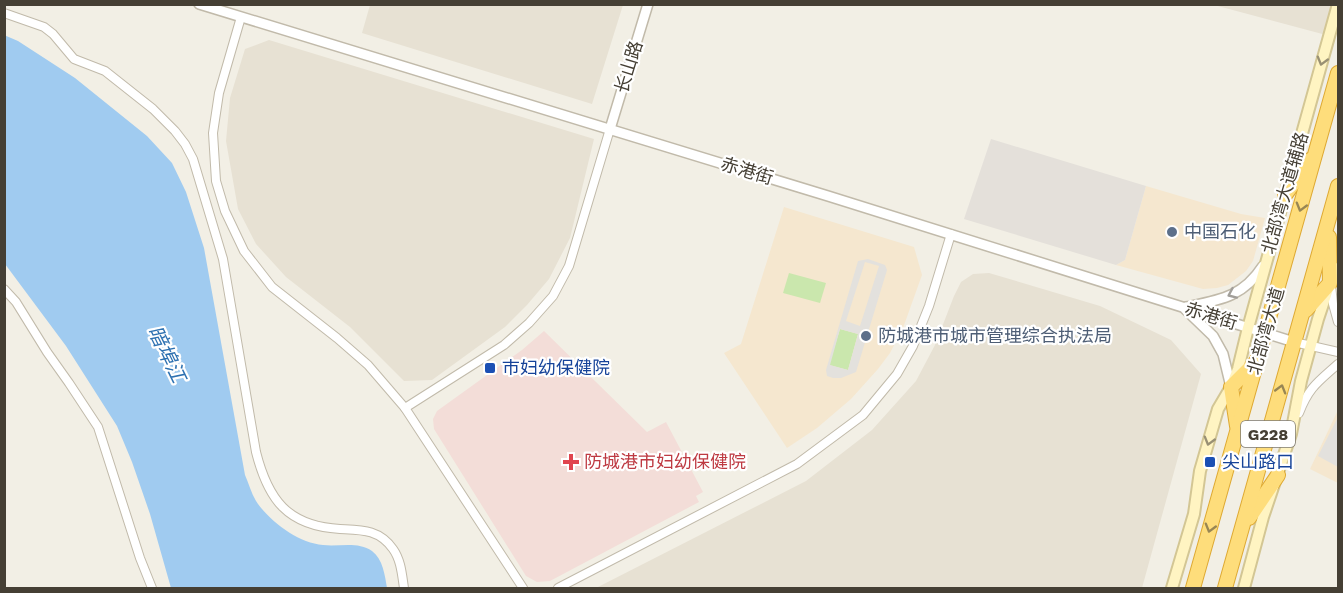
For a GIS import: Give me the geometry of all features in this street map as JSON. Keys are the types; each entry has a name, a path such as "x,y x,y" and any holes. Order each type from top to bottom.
{"highway":[{"name":"北部湾大道","path":"1193,588 1338,73"},
{"path":"1285,195 1317,151"},
{"name":"北部湾大道","path":"1225,588 1338,186"},
{"path":"1302,314 1330,283 1328,222"},
{"path":"1238,431 1231,387 1258,360"},
{"path":"1242,527 1278,475"}],"main road":[{"name":"北部湾大道辅路","path":"1172,588 1194,514 1200,471 1218,409 1238,369 1338,4"},
{"path":"1244,588 1263,517 1291,434 1310,346 1330,283 1338,268"}],"street":[{"name":"赤港街","path":"198,4 951,234 1294,342"},
{"name":"长山路","path":"610,129 648,4"},
{"path":"4,13 44,27 74,59 105,71 153,109 185,144 193,159 223,259 256,452 271,493 283,508 296,518 317,526 360,529 375,533 386,540 398,559 404,588"},
{"path":"241,17 219,93 213,133 216,181 225,211 244,251 272,287 368,365 405,408 523,588"},
{"path":"405,408 504,345 529,323 553,296 569,266 610,129"},
{"path":"558,588 796,464 863,415 897,374 913,346 929,306 951,234"},
{"path":"1184,307 1217,301 1241,290 1255,279 1267,260"},
{"path":"1330,283 1338,322"},
{"path":"4,289 16,302 98,428 152,588"},
{"path":"1184,307 1213,336 1223,354 1231,387"},
{"path":"1294,342 1338,352"},
{"path":"1291,434 1304,399 1316,382 1338,364"}],"shaded area":[{"path":"370,4 623,5 592,104 362,33"},
{"path":"1214,5 1334,5 1326,35"},
{"path":"269,40 594,139 570,238 549,279 505,327 432,380 404,381 350,327 286,277 256,244 238,209 226,141 230,98 245,49"},
{"path":"991,139 1146,186 1125,260 1116,265 964,219"},
{"path":"1146,186 1241,214 1265,218 1253,261 1246,271 1228,285 1203,289 1116,265 1125,260"},
{"path":"784,207 914,247 922,275 903,328 890,353 878,369 851,399 817,428 787,448 724,353 741,344"},
{"path":"868,259 885,265 887,270 856,372 841,378 833,378 827,376 826,370 858,261","holes":["865,262 879,266 860,326 846,321","840,329 858,334 848,370 830,365"]},
{"path":"989,273 1100,306 1171,340 1201,374 1142,588 596,588 806,481 872,430 916,381 935,345 961,282 973,274"},
{"name":"防城港市妇幼保健院","path":"544,331 647,432 666,422 703,492 696,496 699,502 550,581 537,582 526,576 434,429 433,419 437,411 522,350"},
{"path":"1338,410 1338,483 1310,469"},
{"path":"1338,417 1338,467 1318,456"}],"green space":[{"path":"789,273 826,283 820,303 783,293"},
{"path":"840,329 858,334 848,370 829,365"}],"water":[{"name":"暗埠江","path":"4,35 18,41 75,78 147,136 172,163 186,192 204,248 245,475 254,497 278,525 296,536 323,545 361,546 372,551 381,563 387,588 171,588 150,514 117,426 66,346 5,264"}],"place":[{"name":"中国石化","path":"1172,232"},
{"name":"防城港市城市管理综合执法局","path":"866,336"},
{"name":"巿妇幼保健院","path":"490,368"},
{"name":"防城港市妇幼保健院","path":"571,462"},
{"name":"尖山路口","path":"1210,462"}]}
